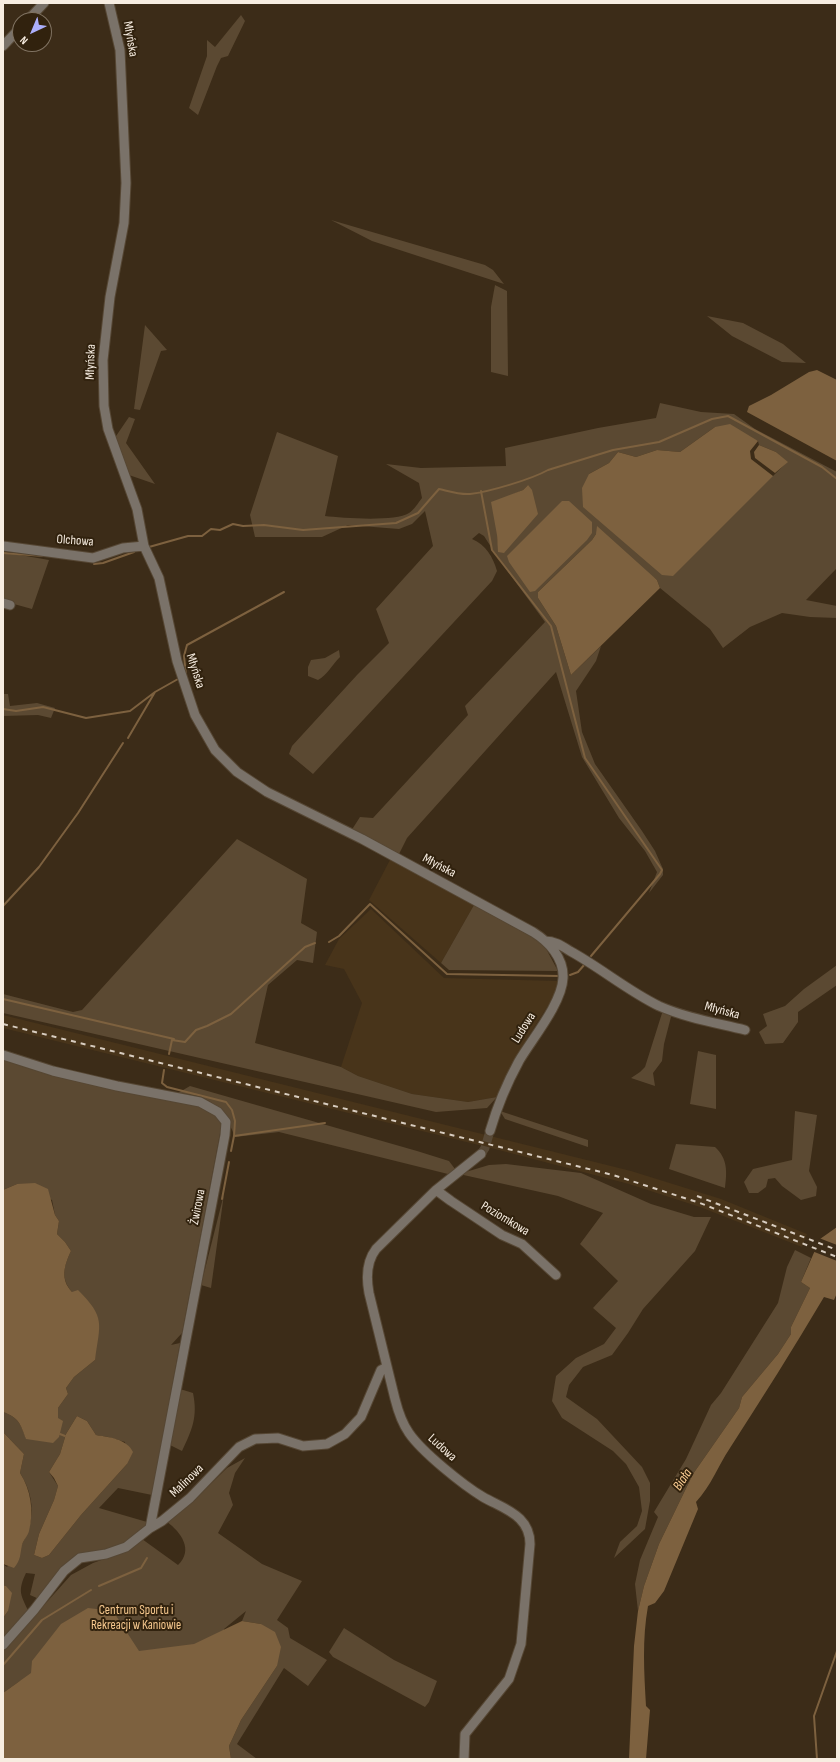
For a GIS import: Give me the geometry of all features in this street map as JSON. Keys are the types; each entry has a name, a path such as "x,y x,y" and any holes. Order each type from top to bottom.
{"street":[{"path":"36,12 44,3"},
{"name":"Młyńska","path":"109,3 120,50 126,183 124,222 110,297 103,360 104,406 108,429 137,509 144,546 159,578 177,661 196,715 215,750 237,772 267,792 362,839 533,932 545,941 552,941 582,957 637,993 660,1006 686,1015 745,1030"},
{"path":"3,46 12,36"},
{"name":"Olchowa","path":"3,546 93,558 123,548 144,546"},
{"name":"Ludowa","path":"490,1131 499,1104 513,1072 555,1003 562,985 561,966 556,955 545,941"},
{"name":"Żwirowa","path":"3,1056 53,1071 104,1083 200,1102 218,1112 226,1122 225,1135 150,1528"},
{"name":"Ludowa","path":"464,1759 465,1734 509,1679 521,1644 530,1544 529,1535 525,1525 516,1515 466,1486 422,1448 406,1428 397,1408 369,1293 367,1277 369,1261 376,1249 387,1236 436,1190 481,1154"},
{"name":"Poziomkowa","path":"436,1190 502,1234 522,1244 556,1275"},
{"name":"Malinowa","path":"3,1645 34,1610 64,1571 80,1558 106,1554 126,1547 150,1528 162,1521 190,1498 239,1446 255,1439 278,1438 303,1446 327,1444 345,1434 361,1417 381,1370 387,1367"}],"shaded area":[{"path":"817,370 837,380 837,461 747,412 749,406 771,395 809,372"},
{"path":"730,424 758,441 750,451 751,459 773,476 673,576 662,575 583,507 582,488 589,474 609,463 618,452 636,457 657,450 680,452 715,427"},
{"path":"759,445 776,452 788,462 775,473 755,458 754,452"},
{"path":"528,485 532,490 538,514 504,553 498,552 497,535 491,502 523,490"},
{"path":"562,501 569,501 592,522 592,533 587,540 535,591 530,592 509,562 507,556"},
{"path":"597,526 657,580 660,588 571,675 556,626 538,598 538,592 592,540 596,534"},
{"path":"391,858 474,905 441,963 369,900"},
{"path":"371,909 444,978 558,981 554,996 530,1034 497,1097 468,1102 412,1094 358,1076 341,1067 362,1003 344,969 325,965 339,939"},
{"path":"3,1015 631,1171 721,1199 807,1234 802,1247 700,1207 629,1184 495,1149 3,1028"},
{"path":"35,1183 48,1189 55,1215 59,1221 57,1234 71,1251 64,1272 68,1287 72,1292 78,1290 87,1300 97,1315 99,1322 95,1360 74,1377 66,1388 68,1394 58,1408 58,1418 63,1421 59,1437 53,1443 26,1439 16,1419 3,1412 3,1190 17,1184"},
{"path":"837,1227 837,1293 834,1300 824,1297 710,1483 696,1502 698,1509 664,1591 655,1603 648,1606 644,1643 646,1706 650,1710 646,1759 629,1759 634,1646 638,1611 644,1586 659,1544 693,1474 739,1408 742,1397 778,1354 791,1334 791,1327 810,1288 801,1282 820,1239"},
{"path":"77,1416 87,1421 96,1435 122,1441 127,1444 133,1452 127,1464 81,1515 49,1555 42,1558 34,1555 39,1534 54,1500 58,1486 49,1472 60,1454 66,1434"},
{"path":"3,1432 24,1454 20,1473 27,1486 31,1508 28,1535 23,1543 19,1560 14,1568 3,1564"},
{"path":"3,1585 6,1586 12,1593 8,1611 3,1618"},
{"path":"88,1608 113,1611 139,1651 194,1644 242,1621 261,1624 275,1632 281,1647 277,1666 241,1720 229,1746 231,1759 3,1759 3,1693 31,1673 32,1661 61,1624"}],"green space":[{"path":"241,15 245,21 228,56 221,58 217,66 198,115 189,108 207,56 207,40 215,47"},
{"path":"331,220 485,265 493,270 504,284 372,241"},
{"path":"495,285 507,291 508,376 491,372 491,307"},
{"path":"707,316 743,323 783,344 806,363 782,362 732,336"},
{"path":"145,325 167,350 161,351 140,410 134,409"},
{"path":"660,403 701,412 734,414 755,429 837,472 837,568 806,600 837,606 837,618 810,617 782,613 750,627 723,648 710,629 660,588 657,580 596,534 592,540 538,592 538,598 556,626 571,675 601,646 596,661 576,691 582,732 595,764 655,851 663,869 663,875 649,893 657,872 645,851 619,818 582,757 556,672 407,838 398,856 351,831 360,817 373,818 468,715 465,706 545,622 498,558 484,536 479,533 472,539 485,548 493,561 497,571 492,581 313,774 289,754 292,746 357,675 389,643 376,609 433,546 425,511 412,524 399,529 348,525 322,537 255,537 250,515 277,432 338,456 325,516 392,518 409,513 422,498 419,483 386,464 421,468 506,466 505,448 598,428 656,418","holes":["715,427 758,441 759,445 776,452 787,462 773,476 589,474 609,463 618,452 636,457 657,450 680,452","528,485 499,552 497,535 514,494 523,490"]},
{"path":"129,417 135,419 126,443 155,484 126,474 114,439"},
{"path":"3,552 49,560 32,609 3,601"},
{"path":"339,650 340,657 327,673 318,680 308,676 308,667 311,660 325,658"},
{"path":"3,694 8,694 10,706 37,703 55,708 51,718 38,715 3,716"},
{"path":"237,839 307,879 301,923 317,932 313,963 297,960 268,985 255,1043 341,1067 358,1076 412,1094 468,1102 497,1097 487,1108 436,1112 3,1013 3,994 73,1012 82,1010"},
{"path":"474,905 543,943 558,971 449,970 441,963"},
{"path":"837,965 837,985 798,1012 798,1022 783,1043 765,1044 759,1032 767,1026 763,1014 785,1006 804,989"},
{"path":"663,1010 672,1013 664,1044 662,1061 653,1073 655,1086 631,1078 645,1067"},
{"path":"698,1051 716,1055 716,1109 690,1104"},
{"path":"3,1059 199,1105 215,1115 222,1123 182,1333 171,1345 180,1343 152,1495 118,1488 99,1508 147,1522 146,1527 125,1543 106,1550 78,1556 39,1599 30,1595 35,1574 26,1573 21,1592 28,1610 3,1638 3,1618 8,1611 6,1586 3,1585 3,1564 7,1567 22,1545 27,1533 32,1510 27,1486 20,1473 24,1454 3,1432 3,1412 16,1419 26,1438 58,1418 58,1408 68,1394 66,1388 74,1377 95,1360 72,1292 66,1282 64,1272 71,1251 57,1234 59,1221 55,1215 52,1200 17,1184 3,1190","holes":["77,1416 87,1421 96,1435 125,1442 127,1464 81,1515 49,1555 42,1558 34,1555 39,1534 54,1500 58,1486 49,1472 60,1454 66,1434"]},
{"path":"190,1086 449,1161 455,1169 448,1174 279,1132 235,1137 227,1119 219,1109 209,1101 200,1097 178,1093"},
{"path":"500,1111 588,1140 588,1147 505,1119"},
{"path":"795,1111 817,1115 809,1171 817,1187 816,1196 801,1200 782,1186 775,1178 768,1179 766,1187 758,1193 749,1193 744,1182 753,1169 792,1160"},
{"path":"676,1144 715,1147 722,1156 726,1166 725,1188 669,1169"},
{"path":"506,1164 581,1173 651,1204 694,1217 711,1217 695,1251 643,1309 612,1355 583,1367 569,1385 566,1397 597,1419 642,1467 650,1483 650,1501 645,1529 614,1558 620,1542 637,1526 642,1511 639,1487 626,1464 613,1451 562,1418 552,1401 556,1376 576,1358 604,1344 616,1328 593,1308 618,1281 580,1244 603,1213 558,1196 459,1174 489,1165"},
{"path":"224,1194 211,1288 201,1285"},
{"path":"795,1250 811,1258 801,1282 810,1288 791,1327 791,1334 778,1354 742,1397 739,1408 693,1474 659,1544 644,1586 638,1611 635,1584 640,1560 658,1517 654,1512 686,1459 711,1405 721,1393 778,1303 787,1267"},
{"path":"180,1389 193,1393 195,1409 191,1430 182,1451 170,1445"},
{"name":"Centrum Sportu i Rekreacji w Kaniowie","path":"245,1458 235,1473 229,1493 233,1505 218,1533 262,1564 302,1581 277,1620 288,1628 290,1638 327,1660 308,1686 284,1668 237,1744 257,1759 231,1759 229,1746 241,1720 277,1666 261,1624 242,1621 246,1611 224,1629 229,1677 20,1681 3,1693 3,1651 71,1575 93,1563 129,1550 142,1539 178,1565 183,1559 185,1553 184,1542 177,1531 167,1522 194,1500 227,1468"},
{"path":"344,1628 394,1660 437,1681 429,1702 425,1707 333,1657 329,1652"}],"pier":[{"path":"819,1238 837,1245 837,1261 812,1251"}],"waterway":[{"path":"149,547 188,536 202,536 211,529 220,530 233,524 243,526 264,525 303,530 396,523 418,513 439,489 454,493 466,494 488,491 521,481 548,470 613,450 659,442 712,419 728,416 822,467 837,479"},
{"path":"481,491 492,550 551,626 585,758 662,870 591,956"},
{"path":"94,564 103,563 134,552"},
{"path":"3,553 44,556"},
{"path":"186,675 184,656 187,645 284,592"},
{"path":"128,738 155,692 178,679"},
{"path":"3,709 16,711 43,707 86,718 130,711 155,692"},
{"path":"3,906 39,867 78,813 123,743"},
{"path":"329,942 339,936 370,904 447,974 559,976"},
{"path":"169,1054 172,1040 185,1042 196,1030 231,1014 305,947 315,943"},
{"path":"570,975 578,972 585,964"},
{"path":"3,999 174,1039"},
{"path":"164,1070 162,1083 167,1087 226,1102 232,1110 235,1121 234,1136 325,1123"},
{"path":"231,1151 234,1136"},
{"path":"222,1199 229,1162"},
{"path":"60,1434 65,1436"},
{"path":"99,1586 141,1568 147,1558"},
{"path":"3,1665 42,1620 91,1590"},
{"path":"817,1759 814,1716 837,1651"}],"tunnel":[{"path":"481,1154 485,1148 490,1131"}],"railway":[{"path":"3,1024 613,1175 700,1203 837,1257"},
{"path":"697,1196 837,1250"}],"water label":[{"name":"Biała","path":"683,1480"}]}
